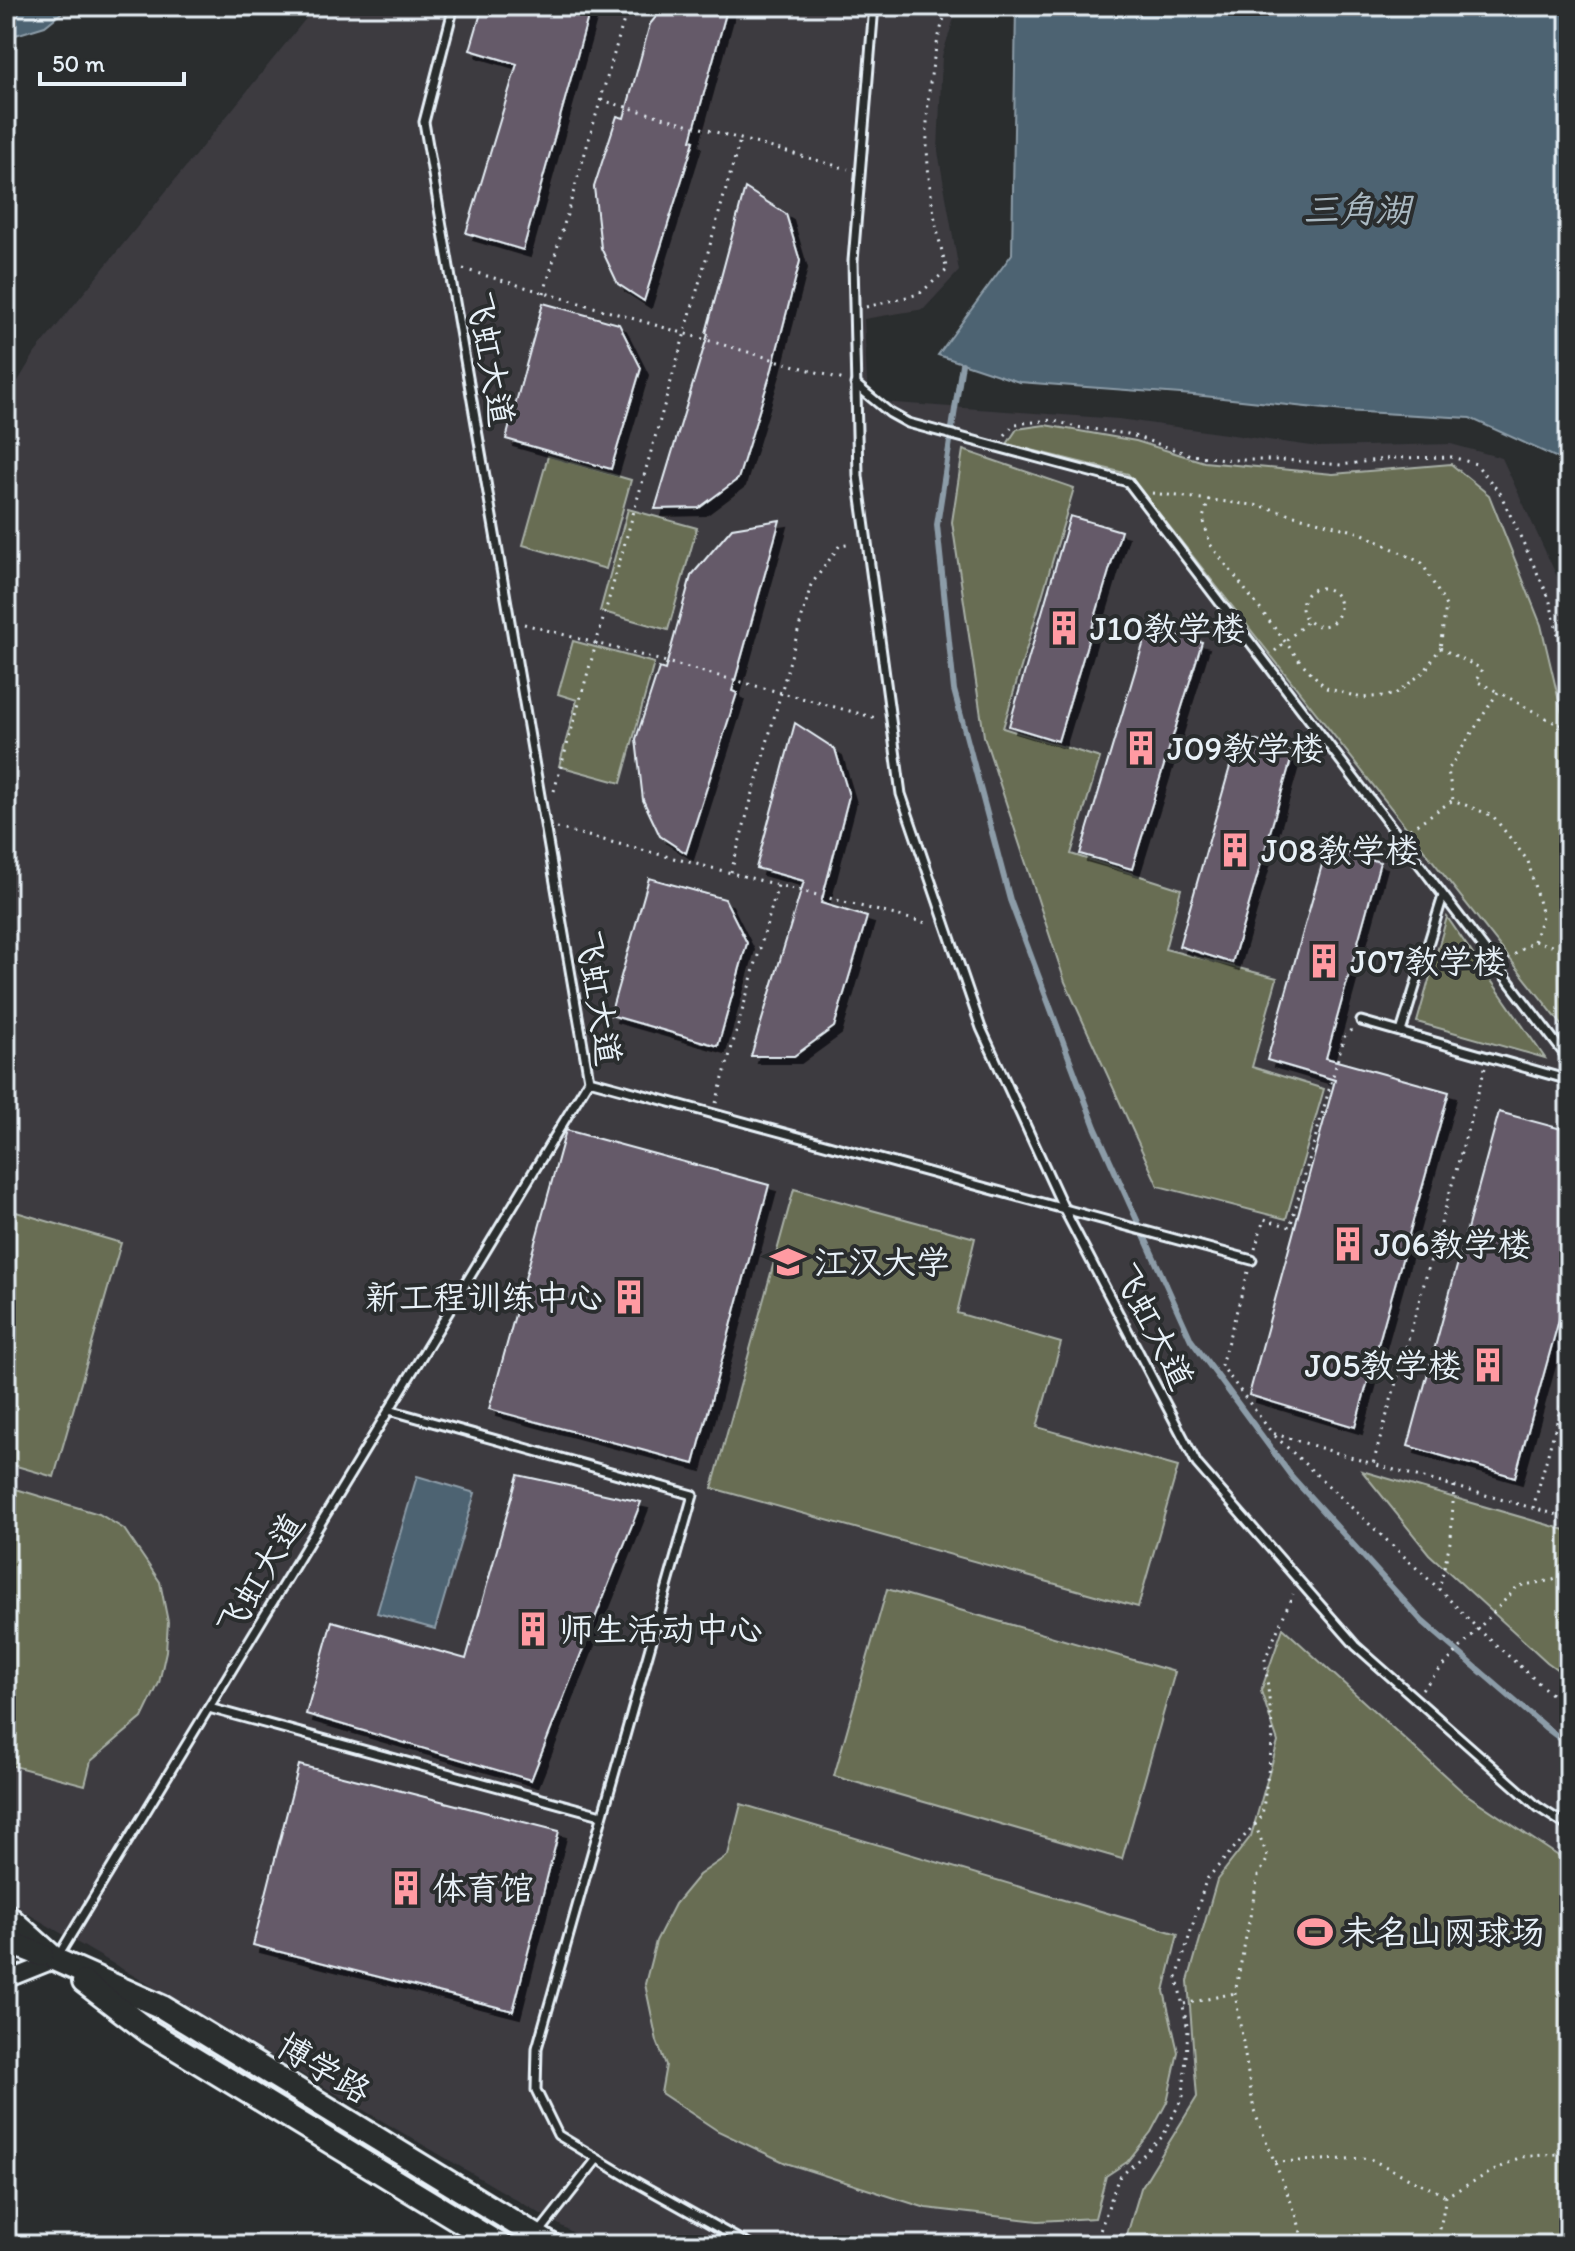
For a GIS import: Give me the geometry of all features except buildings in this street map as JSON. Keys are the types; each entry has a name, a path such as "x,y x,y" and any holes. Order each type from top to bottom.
{"main road":[{"name":"博学路","path":"6,1915 56,1960 148,2031 500,2245"},
{"name":"博学路","path":"6,1941 162,2007 544,2241"}],"street":[{"path":"6,1980 56,1960"}],"lane":[{"name":"飞虹大道","path":"56,1960 589,1080 424,122 454,6"},
{"name":"飞虹大道","path":"874,6 853,261 858,476 901,794 981,1028 1065,1211 1197,1464 1356,1646 1538,1807 1569,1827"},
{"path":"855,384 890,413 908,423 1128,482 1569,1060"},
{"path":"1401,1032 1443,896"},
{"path":"1361,1021 1569,1080"},
{"path":"589,1080 1252,1260"},
{"path":"389,1410 693,1495 537,2048 536,2090 558,2135 749,2245"},
{"path":"209,1708 601,1815"},
{"path":"544,2241 597,2159"}],"path":[{"path":"544,293 628,6"},
{"path":"854,309 919,294 947,270 929,187 925,137 935,43 948,6"},
{"path":"601,100 860,173"},
{"path":"740,140 545,825 947,929"},
{"path":"449,265 855,384"},
{"path":"994,446 1015,424 1052,420 1076,427 1128,434 1191,455 1233,460 1341,465 1393,458 1452,457 1476,464 1500,493 1549,598 1569,680"},
{"path":"1135,492 1209,499 1261,506 1361,533 1422,563 1446,606 1440,648 1425,671 1394,695 1362,698 1326,688 1300,661 1210,544 1203,518 1209,499"},
{"path":"731,872 811,585 840,545 867,540"},
{"path":"1318,588 1330,589 1339,599 1340,612 1332,623 1320,626 1308,621 1302,604 1307,594 1318,588"},
{"path":"510,621 891,722"},
{"path":"1265,661 1308,621"},
{"path":"1440,648 1482,669 1476,681 1559,725 1569,724"},
{"path":"1453,800 1448,770 1498,692"},
{"path":"1398,836 1453,800"},
{"path":"1453,800 1493,816 1528,861 1542,916 1534,941 1498,967"},
{"path":"713,1115 778,885"},
{"path":"1534,941 1569,951"},
{"path":"1361,1021 1344,1037 1290,1227 1264,1219 1221,1365 1272,1433 1477,1628 1569,1710"},
{"path":"1373,1464 1488,1057"},
{"path":"1533,1508 1569,1378"},
{"path":"1272,1433 1569,1518"},
{"path":"1439,1589 1451,1538 1454,1486"},
{"path":"1415,1698 1518,1586 1569,1574"},
{"path":"1095,2245 1118,2179 1163,2136 1183,2096 1188,2030 1177,1978 1206,1880 1262,1816 1273,1737 1265,1659 1298,1580"},
{"path":"1255,1824 1268,1858 1258,1876 1235,1993 1254,2111 1297,2217 1304,2245"},
{"path":"1182,2004 1235,1993"},
{"path":"1446,2196 1520,2157 1569,2153"},
{"path":"1275,2162 1368,2158 1446,2196"},
{"path":"1437,2245 1446,2196"}],"shaded area":[{"name":"江汉大学","path":"316,6 958,6 942,56 938,151 959,271 924,309 864,319 868,401 1119,419 1319,447 1451,444 1502,458 1560,583 1569,622 1569,2245 594,2245 6,1901 6,401 35,353"}],"green space":[{"path":"1045,425 1136,441 1204,462 1333,474 1451,464 1489,495 1541,625 1569,743 1569,1034 1128,474 1007,444 1017,429"},
{"path":"963,450 1074,488 1003,728 1100,758 1071,854 1181,889 1165,949 1277,978 1252,1067 1324,1089 1286,1219 1158,1186 1065,982 984,736 952,522"},
{"path":"548,456 631,480 606,569 523,545"},
{"path":"628,509 697,528 668,630 600,611"},
{"path":"573,641 654,663 621,783 559,766 577,700 558,694"},
{"path":"1447,917 1545,1058 1417,1022"},
{"path":"794,1189 975,1238 957,1313 1061,1343 1037,1427 1178,1467 1138,1607 712,1488"},
{"path":"6,1209 121,1243 54,1477 6,1463"},
{"path":"1362,1471 1569,1531 1569,1678 1547,1662 1429,1554"},
{"path":"6,1486 99,1514 124,1529 160,1582 168,1622 159,1683 142,1718 91,1761 85,1785 6,1764"},
{"path":"887,1589 1175,1672 1122,1859 834,1776"},
{"path":"1283,1628 1463,1792 1569,1863 1569,2245 1124,2245 1141,2188 1197,2097 1188,1981 1217,1880 1251,1836 1278,1742 1261,1691"},
{"path":"741,1804 1178,1934 1164,1991 1178,2052 1167,2102 1151,2132 1127,2162 1106,2176 1095,2218 1038,2221 926,2208 786,2163 718,2131 661,2093 666,2065 657,2041 645,1984 656,1941 675,1904 699,1875 728,1855"}],"water":[{"path":"6,6 70,6 45,26 6,38"},
{"name":"三角湖","path":"1016,6 1569,6 1569,480 1562,460 1470,418 1344,411 1194,395 1019,382 938,355 1012,254"},
{"path":"417,1476 475,1493 435,1629 377,1613"}],"waterway":[{"path":"962,364 937,525 954,690 1010,900 1095,1127 1191,1340 1292,1477 1422,1621 1569,1745"}],"place":[{"name":"J10教学楼","path":"1064,628"},
{"name":"J09教学楼","path":"1141,748"},
{"name":"J08教学楼","path":"1235,850"},
{"name":"J07教学楼","path":"1324,961"},
{"name":"J06教学楼","path":"1348,1244"},
{"name":"江汉大学","path":"788,1262"},
{"name":"新工程训练中心","path":"629,1297"},
{"name":"J05教学楼","path":"1488,1365"},
{"name":"师生活动中心","path":"533,1629"},
{"name":"体育馆","path":"406,1888"},
{"name":"未名山网球场","path":"1315,1932"}]}
